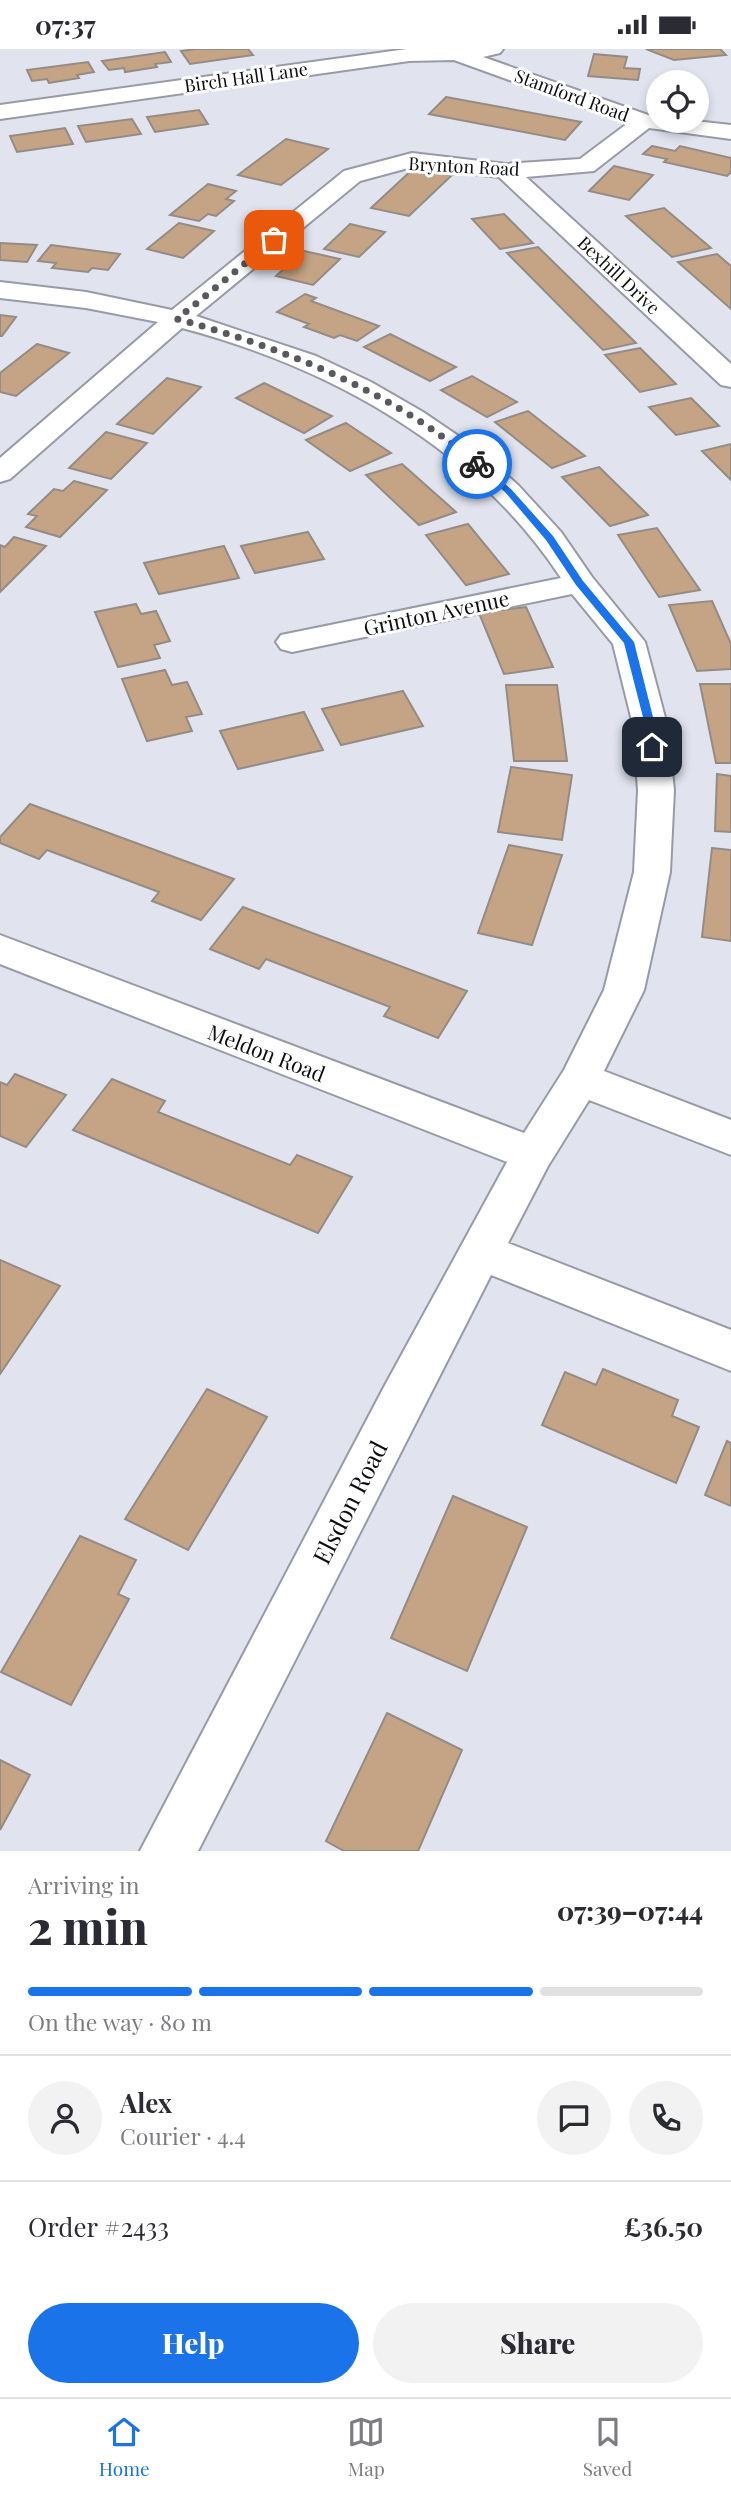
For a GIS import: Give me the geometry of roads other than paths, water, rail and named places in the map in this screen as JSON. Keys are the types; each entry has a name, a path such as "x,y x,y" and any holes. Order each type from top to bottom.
{"street":[{"name":"Birch Hall Lane","path":"0,112 401,52 457,54 493,49"},
{"name":"Stamford Road","path":"457,54 644,121 731,132"},
{"name":"Brynton Road","path":"0,473 177,319 352,176 412,160 506,171 586,166 644,121"},
{"name":"Bexhill Drive","path":"506,171 731,379"},
{"name":"Elsdon Road","path":"0,290 86,300 177,319 248,340 306,362 361,388 413,418 466,454 508,491 550,538 580,583 629,642 650,725 656,790 652,872 624,990 580,1079 533,1154 401,1402 168,1851"},
{"name":"Grinton Avenue","path":"292,642 580,583"},
{"name":"Meldon Road","path":"0,949 533,1154"},
{"path":"580,1079 731,1138"},
{"path":"483,1252 731,1351"}]}
